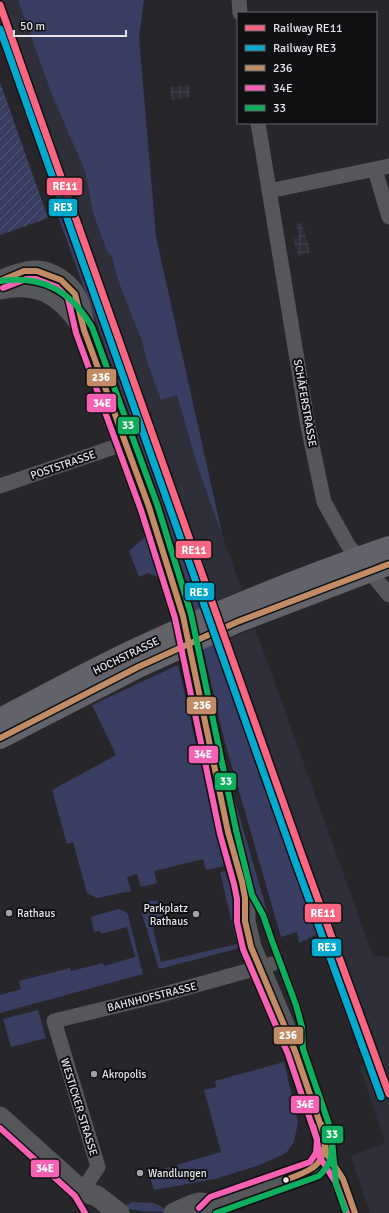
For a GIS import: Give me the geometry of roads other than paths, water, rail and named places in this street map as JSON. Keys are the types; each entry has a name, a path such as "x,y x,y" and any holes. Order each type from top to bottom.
{"main road":[{"name":"HOCHSTRASSE","path":"0,719 130,652 229,608 330,567 389,547"},
{"name":"HOCHSTRASSE","path":"0,738 138,667 237,622 389,564"}],"street":[{"path":"239,0 240,12"},
{"name":"SCHÄFERSTRASSE","path":"258,124 308,426 324,502 348,545 389,595"},
{"path":"269,191 382,168 389,217"},
{"path":"0,281 24,271 37,271 61,280 75,294 84,330 126,443 183,616"},
{"path":"0,289 26,286 43,290 59,300 73,313 84,330"},
{"name":"POSTSTRASSE","path":"0,486 126,443"},
{"path":"174,1213 199,1203 209,1208 314,1169 322,1162 326,1147 322,1127 295,1051 294,1028 289,1008 265,966 256,918 245,898 228,832 192,655"},
{"name":"BAHNHOFSTRASSE","path":"60,1042 54,1020 157,996 265,966"},
{"name":"WESTICKER STRASSE","path":"60,1042 98,1167 82,1191"},
{"path":"0,1117 82,1191 97,1196 119,1213"},
{"path":"82,1191 88,1205 96,1213"}],"rail line":[{"name":"RE11","path":"0,5 304,861 389,1094"},
{"name":"RE3","path":"0,29 296,864 381,1097"}],"place":[{"name":"Rathaus","path":"9,913"},
{"name":"Parkplatz Rathaus","path":"196,914"},
{"name":"Akropolis","path":"94,1074"},
{"name":"Wandlungen","path":"140,1173"}]}
